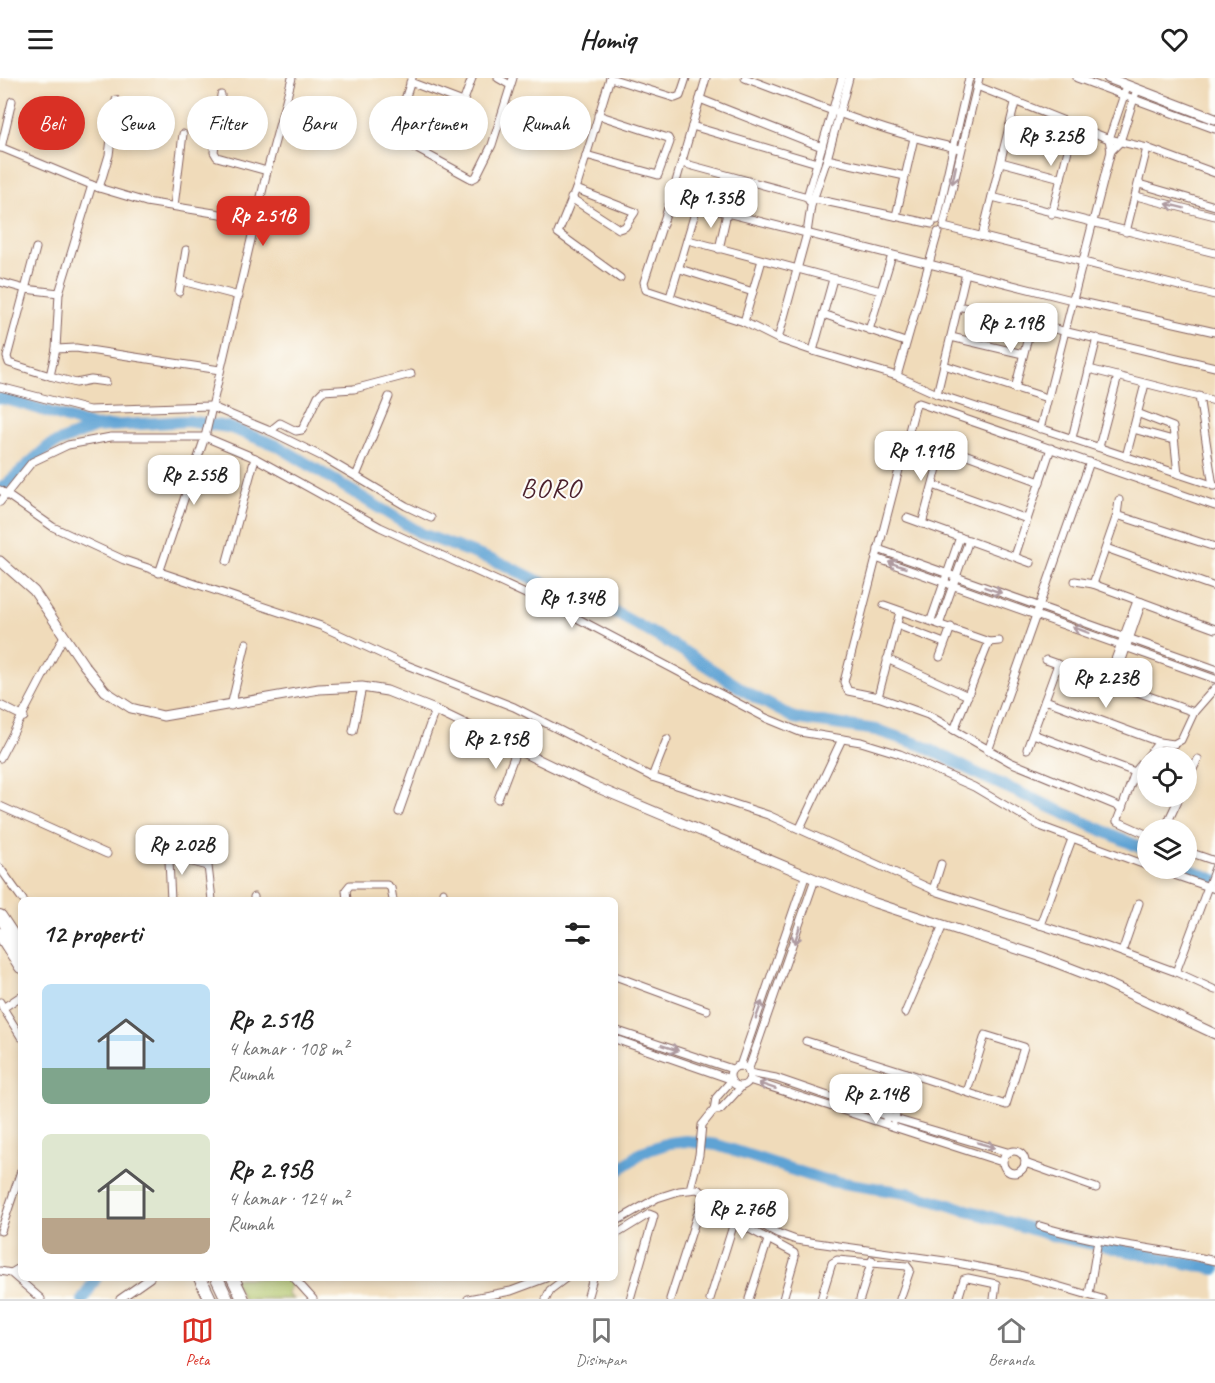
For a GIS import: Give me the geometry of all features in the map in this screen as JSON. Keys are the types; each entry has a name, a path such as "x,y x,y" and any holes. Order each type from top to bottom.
{"highway":[{"path":"0,916 18,943"},
{"path":"0,934 18,962"},
{"path":"192,1281 201,1299"},
{"path":"201,1281 210,1299"},
{"path":"218,1281 227,1299"},
{"path":"234,1281 243,1299"}],"street":[{"path":"159,573 206,435 210,408 239,296 267,171 292,78"},
{"path":"465,96 472,78"},
{"path":"419,150 472,179 477,177 492,145 511,82 498,78"},
{"path":"620,278 559,235 576,189 598,115 614,78 675,98 680,96 686,78"},
{"path":"706,78 644,285 648,291 744,322 778,339 813,351 897,376 937,394 1214,486 1199,396"},
{"path":"745,78 914,138 956,148"},
{"path":"811,198 827,159 842,78"},
{"path":"778,339 807,233 817,163 849,78"},
{"path":"897,376 939,225 969,78"},
{"path":"956,148 979,78"},
{"path":"1077,78 1126,91 1137,89 1215,119"},
{"path":"1108,78 1135,99 1215,129"},
{"path":"407,96 411,80 449,96"},
{"path":"977,86 1109,139 1147,148 1215,173"},
{"path":"1111,151 1120,142 1137,89"},
{"path":"1040,429 1111,151 1109,139 1126,91"},
{"path":"221,95 214,152 217,157 267,171"},
{"path":"700,99 822,147"},
{"path":"12,101 1,148 99,188 146,202 257,220"},
{"path":"982,236 1015,103"},
{"path":"586,155 658,175 670,142 668,138 598,115"},
{"path":"1011,121 1071,139"},
{"path":"692,126 817,163"},
{"path":"1052,214 1074,126"},
{"path":"174,206 183,134"},
{"path":"896,216 914,138"},
{"path":"1126,232 1147,148"},
{"path":"99,188 110,150"},
{"path":"827,159 905,176"},
{"path":"1001,162 1061,178"},
{"path":"682,163 811,198 939,225 1215,295"},
{"path":"1139,184 1215,206"},
{"path":"50,376 56,349 59,293 92,185"},
{"path":"571,198 619,229 625,227 635,212 576,189"},
{"path":"992,196 1052,214 1215,253"},
{"path":"1136,196 1215,216"},
{"path":"671,199 1072,300 1215,332"},
{"path":"670,297 697,206"},
{"path":"719,249 727,213"},
{"path":"688,240 881,291"},
{"path":"36,248 7,359 9,363 76,383 91,380 106,382"},
{"path":"179,292 186,250"},
{"path":"869,330 892,255"},
{"path":"744,322 762,260"},
{"path":"680,269 753,292"},
{"path":"937,394 966,273"},
{"path":"813,351 833,279"},
{"path":"182,281 239,296"},
{"path":"0,282 25,290 59,293"},
{"path":"958,306 1215,367"},
{"path":"823,314 905,342"},
{"path":"1015,389 1031,325"},
{"path":"951,337 1023,354"},
{"path":"1072,438 1097,338"},
{"path":"56,349 76,348 220,370"},
{"path":"944,365 1047,398"},
{"path":"1089,369 1215,401"},
{"path":"270,431 280,423 298,431 302,430 318,396 323,391 354,389 411,374"},
{"path":"1099,447 1118,376"},
{"path":"1126,457 1145,384"},
{"path":"0,387 89,410 210,408 270,431 431,518"},
{"path":"356,476 389,397"},
{"path":"1122,807 1010,762 928,715 879,697 848,691 844,682 916,404 1051,448 1215,506"},
{"path":"1137,413 1172,425 1178,474"},
{"path":"1133,429 1173,440"},
{"path":"0,502 3,492 32,462 68,445 111,437 206,435 255,458 380,527 571,615 766,718 800,732 842,739 900,754 974,788 1040,826 1137,862"},
{"path":"924,440 1040,482"},
{"path":"922,524 943,447"},
{"path":"1015,556 1051,448"},
{"path":"228,561 255,458"},
{"path":"988,751 1090,462"},
{"path":"933,485 1027,519"},
{"path":"3,492 53,526 74,537 159,573 321,626 399,662 514,707 652,777 768,815 933,890 1122,952 1176,972 1215,990"},
{"path":"1093,584 1117,515 1119,500"},
{"path":"1117,515 1215,547"},
{"path":"907,518 1032,563"},
{"path":"931,620 960,537"},
{"path":"940,622 969,540"},
{"path":"1106,548 1215,587"},
{"path":"879,549 1215,669"},
{"path":"876,558 1215,679"},
{"path":"0,561 34,591 105,691 131,708 163,716 319,689 362,687 387,691 435,710 621,798 811,877 875,903 1030,953 1096,978 1215,1034"},
{"path":"1075,581 1093,584 1215,629"},
{"path":"1110,682 1139,602"},
{"path":"884,605 900,612 940,622 989,642 999,641"},
{"path":"879,697 900,612"},
{"path":"897,625 944,643"},
{"path":"940,657 951,627"},
{"path":"0,758 24,717 64,636"},
{"path":"954,729 989,642"},
{"path":"231,706 246,643"},
{"path":"888,659 968,696"},
{"path":"1046,660 1194,712"},
{"path":"1027,749 1058,664"},
{"path":"353,731 362,687"},
{"path":"1045,700 1159,742 1178,742 1194,712 1215,688"},
{"path":"0,705 24,717"},
{"path":"399,812 435,710"},
{"path":"1033,734 1135,772"},
{"path":"652,777 667,739"},
{"path":"800,828 842,739"},
{"path":"1137,829 1117,821 1135,772 1159,742"},
{"path":"498,799 518,749"},
{"path":"0,806 107,854"},
{"path":"1040,925 1072,839"},
{"path":"1197,855 1215,861"},
{"path":"171,897 169,861 174,857 208,865 212,897"},
{"path":"933,890 941,864"},
{"path":"0,868 21,897"},
{"path":"1176,972 1211,886 1215,868"},
{"path":"740,1066 811,877"},
{"path":"714,1110 720,1110 749,1075 777,995 811,877"},
{"path":"1189,879 1211,886"},
{"path":"346,897 346,890 350,885 387,885 392,890 393,897"},
{"path":"442,892 443,897"},
{"path":"1122,952 1139,903"},
{"path":"905,1013 943,925"},
{"path":"618,977 707,1010"},
{"path":"766,992 777,995"},
{"path":"18,998 2,1005 18,1032"},
{"path":"618,1031 732,1069 740,1066"},
{"path":"624,1032 618,1040 742,1086"},
{"path":"806,1041 1006,1105 1024,1047 985,1035 967,1092"},
{"path":"740,1066 749,1075 890,1121 953,1146 1002,1162 1004,1167 1013,1173 1023,1169 1025,1158 1018,1151 1008,1152 890,1121"},
{"path":"690,1189 699,1155 701,1129 714,1110 716,1098 730,1080 732,1069"},
{"path":"890,1121 904,1090 907,1074"},
{"path":"953,1146 956,1137"},
{"path":"1002,1162 1008,1152"},
{"path":"1025,1163 1096,1188"},
{"path":"1,1231 18,1180"},
{"path":"618,1220 657,1198 690,1189 706,1191 788,1238 952,1262 1020,1275 1102,1299"},
{"path":"669,1299 698,1205 703,1203 792,1252 795,1256 783,1299"},
{"path":"710,1299 738,1210"},
{"path":"618,1233 641,1217 652,1214 654,1218 630,1299"},
{"path":"1040,1226 1098,1242 1170,1251 1215,1261"},
{"path":"749,1299 768,1240"},
{"path":"1089,1294 1098,1242"},
{"path":"860,1299 874,1251"},
{"path":"822,1299 834,1260 909,1267 900,1299"},
{"path":"11,1273 18,1269"},
{"path":"982,1281 987,1270"},
{"path":"0,1271 11,1273 18,1279"},
{"path":"958,1299 964,1279 996,1284 994,1299"},
{"path":"20,1281 41,1299"},
{"path":"120,1299 146,1281"},
{"path":"297,1281 313,1299"},
{"path":"468,1299 511,1291 538,1281"},
{"path":"546,1299 550,1290 562,1281"},
{"path":"586,1299 592,1281"}],"green space":[{"path":"234,1281 292,1281 287,1294 293,1299 243,1299"}],"waterway":[{"path":"0,398 95,427"},
{"path":"0,490 49,446 95,427 187,421 228,427 278,446 422,534 505,565 571,597 611,610 680,649 753,696 794,718 876,730 921,745 980,775 1137,846"},
{"path":"1197,873 1215,880"},
{"path":"618,1171 642,1152 669,1143 686,1141 717,1145 824,1180 912,1194 1055,1236 1215,1269"},
{"path":"83,1299 94,1281"}],"district":[{"name":"BORO","path":"551,488"}]}
